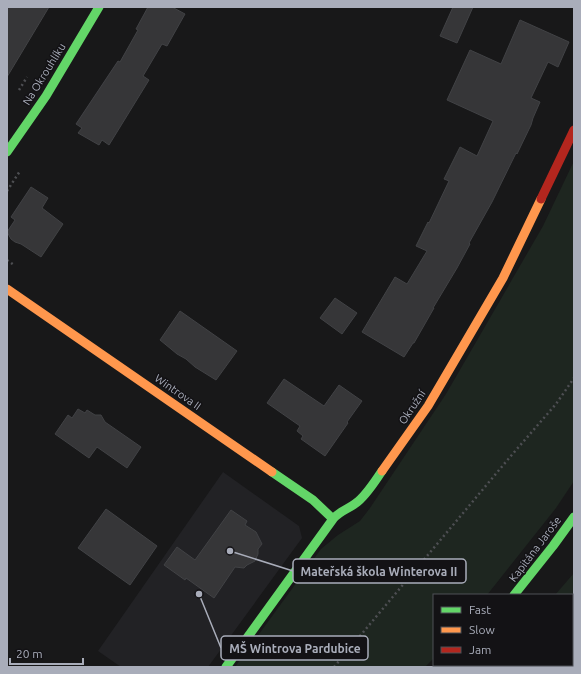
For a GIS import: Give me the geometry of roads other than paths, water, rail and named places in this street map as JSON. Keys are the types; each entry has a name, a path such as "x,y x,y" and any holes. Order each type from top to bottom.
{"street":[{"name":"Na Okrouhlíku","path":"7,152 46,96 99,7"},
{"name":"Okružní","path":"226,667 333,519 338,513 357,503 368,491 428,406 503,278 574,130"},
{"name":"Wintrova II","path":"7,289 313,500 333,519"},
{"name":"Kapitána Jaroše","path":"515,594 574,517"}],"place":[{"name":"Mateřská škola Winterova II","path":"230,551"},
{"name":"MŠ Wintrova Pardubice","path":"199,594"}]}
